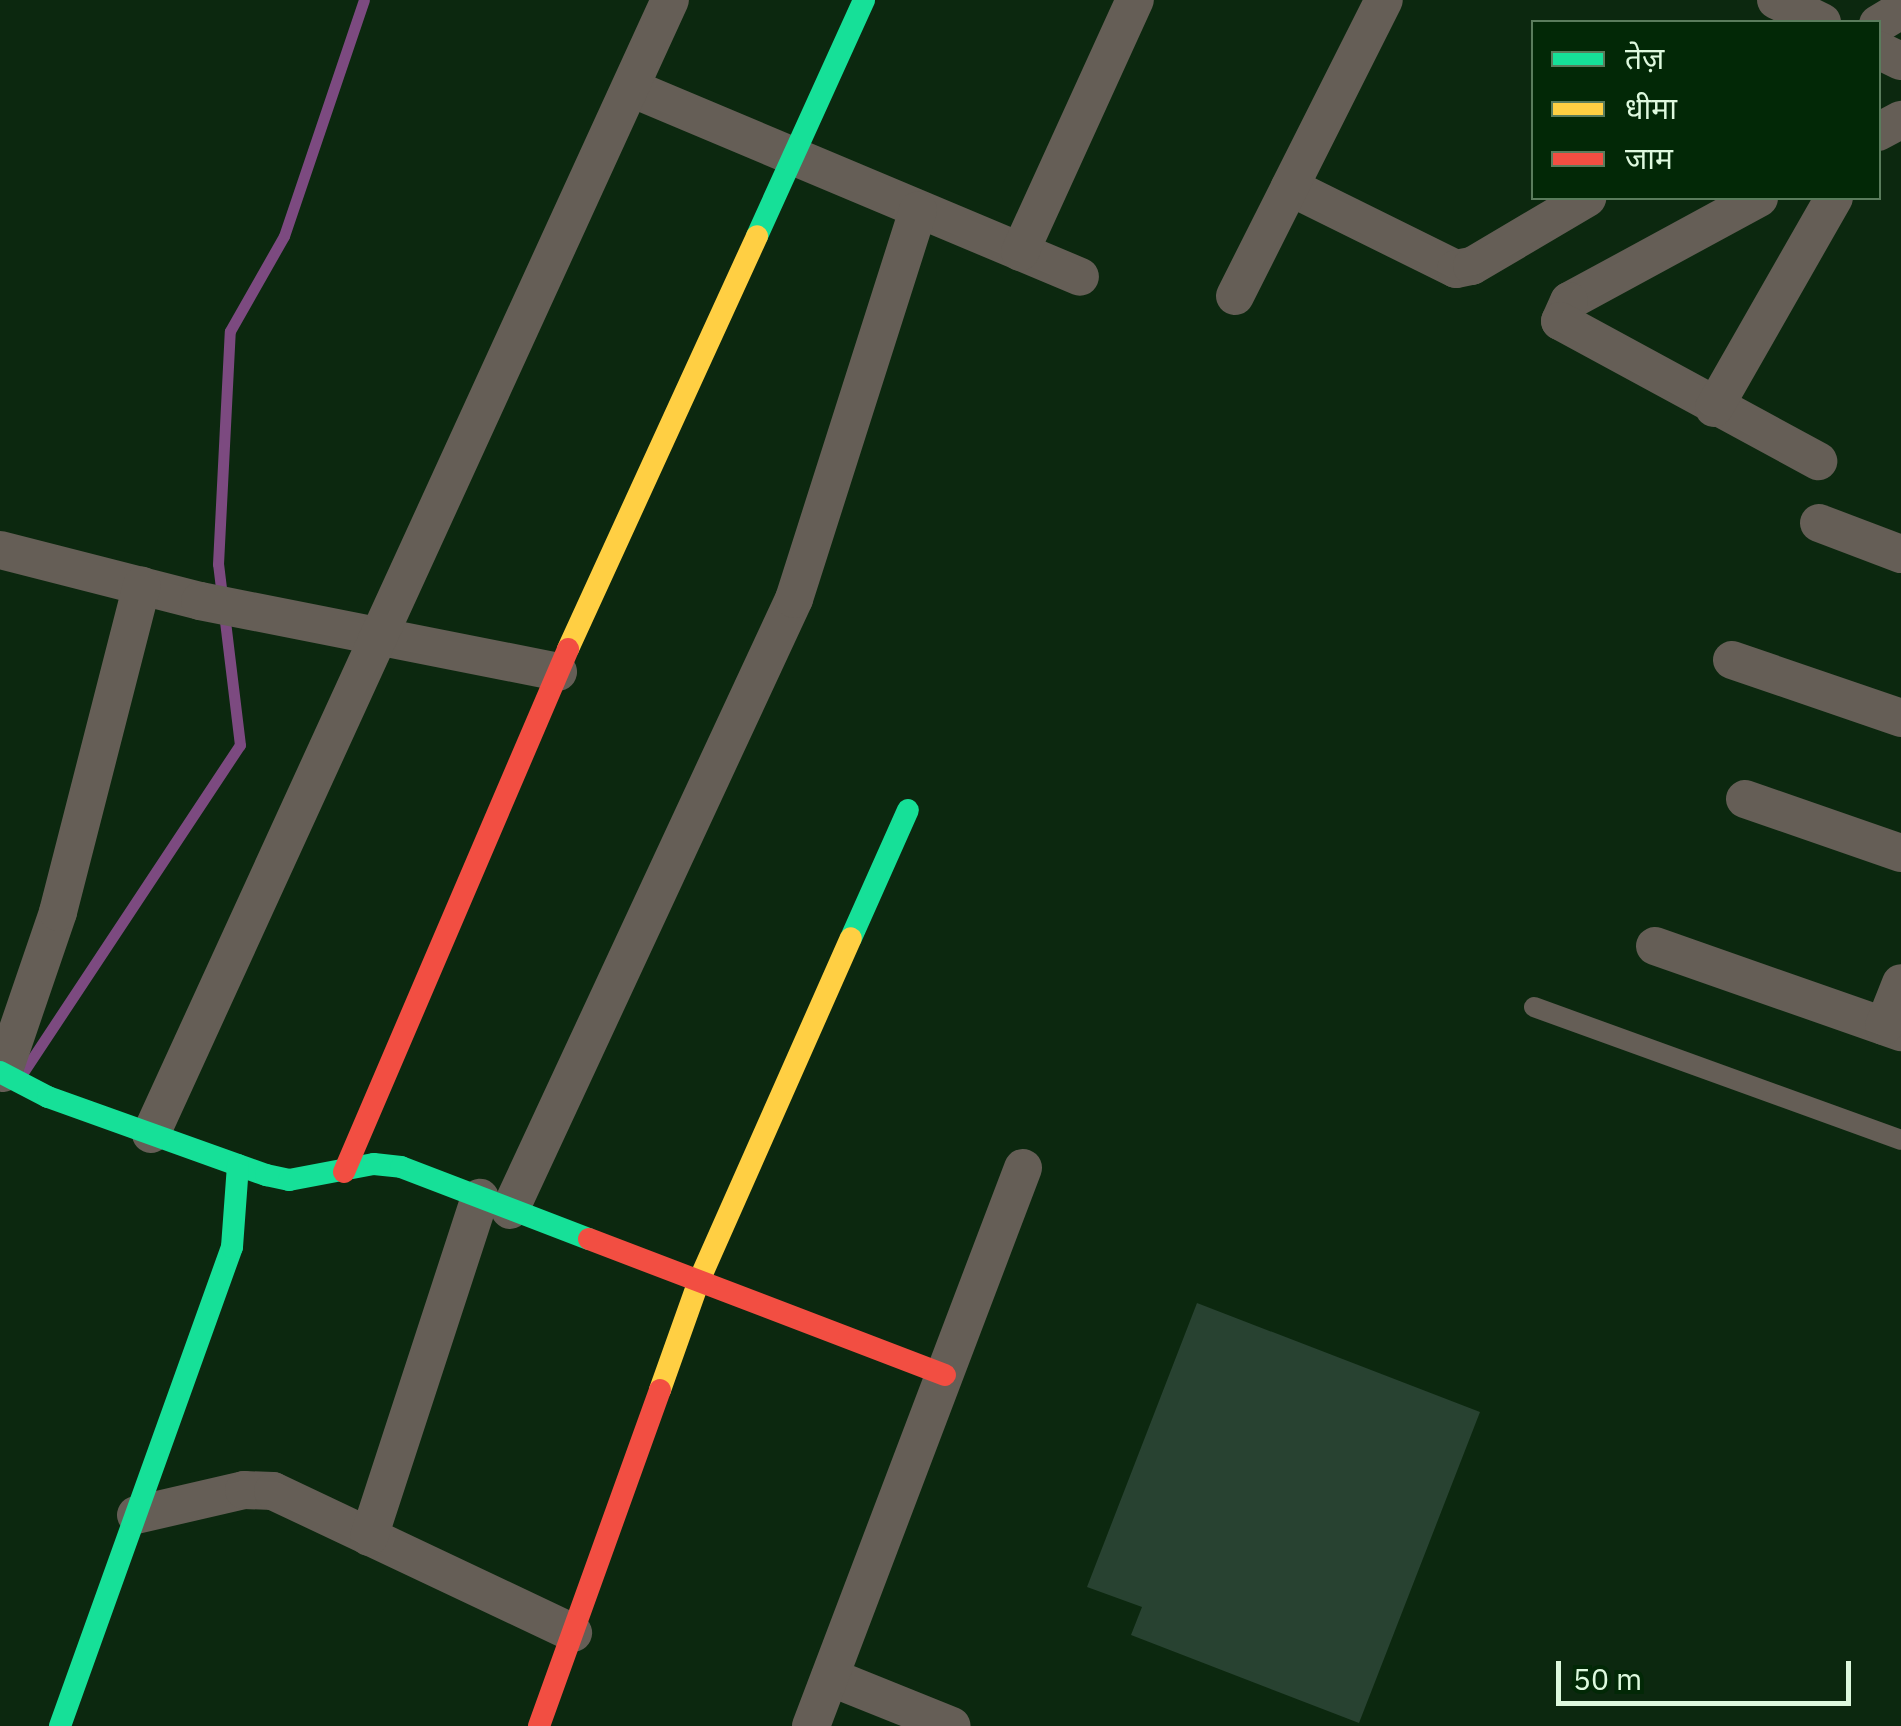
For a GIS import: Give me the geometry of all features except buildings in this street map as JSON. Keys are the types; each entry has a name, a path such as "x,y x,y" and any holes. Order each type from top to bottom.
{"street":[{"path":"151,1134 670,0"},
{"path":"344,1172 554,681 864,0"},
{"path":"1020,252 1135,0"},
{"path":"1236,296 1384,0"},
{"path":"1776,0 1818,20"},
{"path":"630,88 1080,277"},
{"path":"1290,187 1456,269 1583,200"},
{"path":"1755,200 1560,310 1568,331 1818,461"},
{"path":"1714,408 1833,200"},
{"path":"369,1537 495,1204 798,582 918,210"},
{"path":"1820,523 1901,554"},
{"path":"0,550 262,614 376,648 554,681"},
{"path":"142,586 63,895 5,1074 48,1097 289,1180 389,1164 945,1375"},
{"path":"1732,660 1901,718"},
{"path":"1745,799 1901,854"},
{"path":"540,1726 698,1283 908,810"},
{"path":"1655,946 1892,1029 1901,983"},
{"path":"60,1726 232,1247 238,1165"},
{"path":"812,1726 1023,1168"},
{"path":"136,1515 260,1489 573,1633"},
{"path":"830,1677 952,1726"}],"lane":[{"path":"1534,1007 1901,1140"}],"waterway":[{"path":"24,1071 240,745 218,564 230,331 284,236 364,0"}],"traffic: fast":[{"path":"757,236 864,0"},
{"path":"851,938 908,810"},
{"path":"0,1072 48,1097 266,1175 289,1180 374,1164 401,1167 589,1239"},
{"path":"60,1726 232,1247 238,1165"}],"traffic: slow":[{"path":"568,649 757,236"},
{"path":"660,1390 698,1283 851,938"}],"traffic: jam":[{"path":"344,1172 568,649"},
{"path":"589,1239 945,1375"},
{"path":"539,1726 660,1390"}]}
